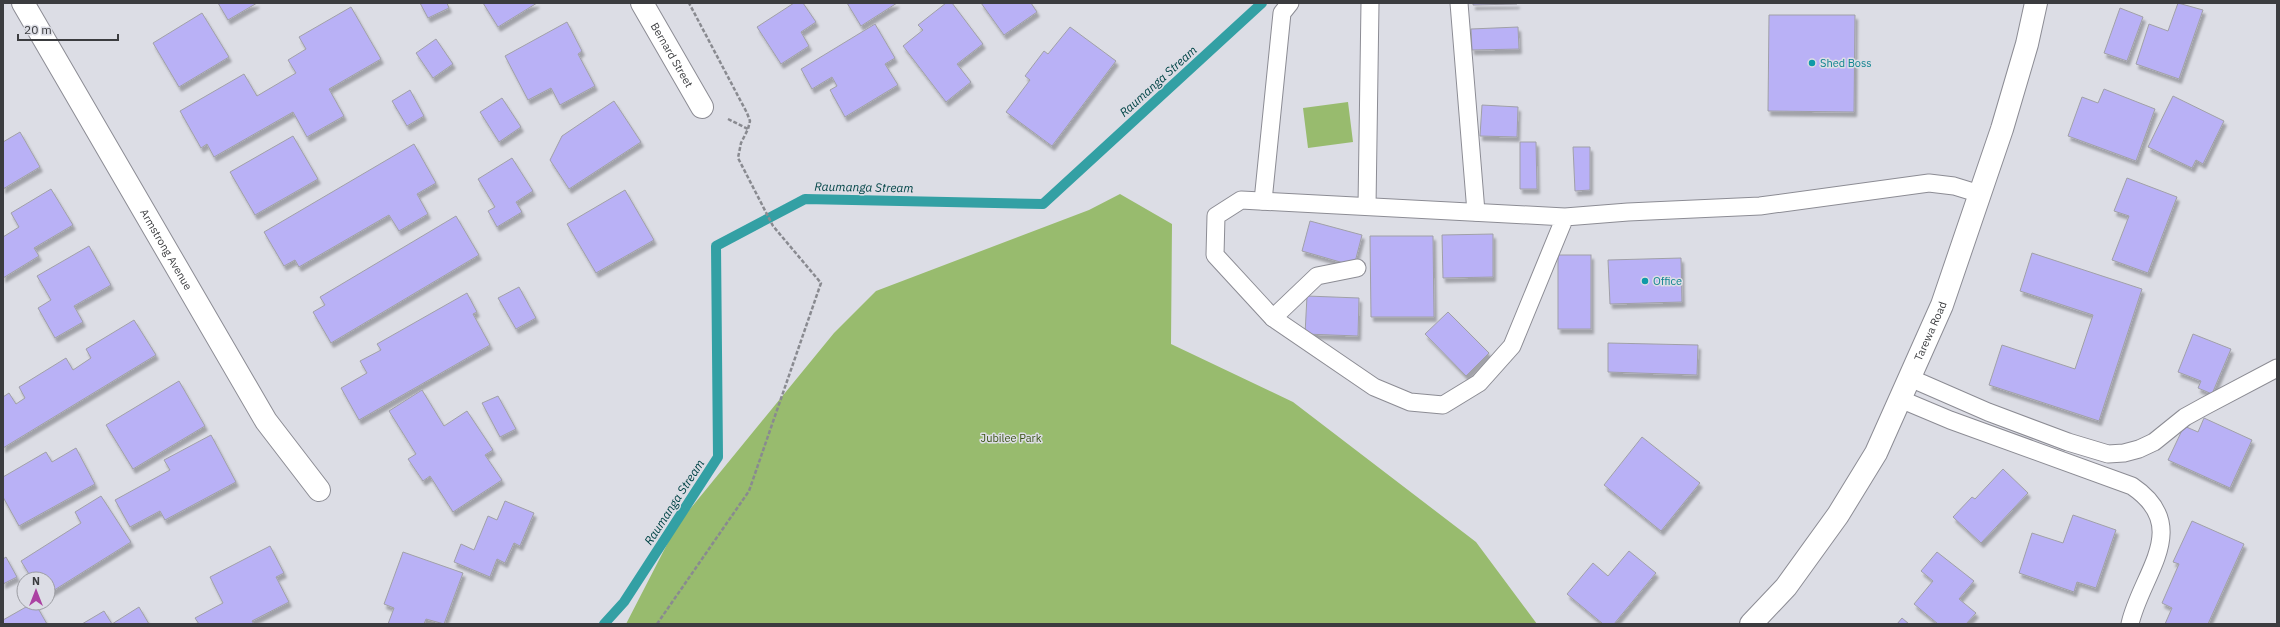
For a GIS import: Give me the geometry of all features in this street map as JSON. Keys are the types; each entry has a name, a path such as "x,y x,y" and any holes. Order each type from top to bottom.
{"main road":[{"name":"Armstrong Avenue","path":"23,3 266,421 319,490"},
{"name":"Bernard Street","path":"642,3 702,107"},
{"name":"Tarewa Road","path":"1751,624 1786,587 1838,515 1876,453 1942,306 2007,115 2027,44 2036,3"}],"lane":[{"path":"1263,201 1282,13 1290,3"},
{"path":"1367,206 1370,3"},
{"path":"1460,3 1476,212"},
{"path":"1565,218 1512,346 1478,383 1443,405 1410,402 1374,387 1273,318 1215,255 1216,216 1241,200 1565,218 1628,212 1760,206 1929,183 1954,186 1980,194"},
{"path":"1273,318 1317,276 1357,268"},
{"path":"1910,378 1988,412 2068,442 2108,454 2139,449 2154,442 2185,417 2277,368"},
{"path":"1900,399 1950,420 2132,486 2144,495 2154,507 2159,518 2160,544 2158,557 2135,606 2130,624"}],"path":[{"path":"657,624 749,491 821,283 773,226 738,158 741,143 750,121 748,113 689,3"}],"green space":[{"path":"1348,102 1353,142 1308,148 1303,108"},
{"name":"Jubilee Park","path":"1120,194 1172,224 1171,344 1293,402 1476,542 1537,624 626,624 677,525 834,333 876,291 1089,210"}],"building":[{"path":"218,3 257,3 228,20"},
{"path":"420,3 447,3 449,8 428,18"},
{"path":"483,3 537,3 498,27"},
{"path":"794,3 803,3 816,22 801,32 809,46 781,64 757,27"},
{"path":"847,3 897,3 861,26"},
{"path":"946,3 952,3 983,44 957,64 971,82 946,102 903,46 923,30 918,25"},
{"path":"981,3 1031,3 1037,12 1004,35"},
{"path":"1473,3 1517,3 1517,4 1473,5"},
{"path":"2178,3 2203,10 2179,79 2136,64 2149,24 2168,31"},
{"path":"351,7 381,59 329,89 344,116 307,137 293,112 214,157 207,144 201,148 180,111 244,74 257,96 296,73 288,60 306,49 299,37"},
{"path":"2120,8 2143,17 2127,61 2104,53"},
{"path":"202,13 229,57 179,87 153,43"},
{"name":"Shed Boss","path":"1769,15 1855,15 1854,112 1768,111"},
{"path":"567,22 582,51 578,54 595,86 560,105 551,88 528,100 505,56"},
{"path":"875,24 895,58 885,64 898,85 845,117 830,90 837,86 832,77 812,89 801,69"},
{"path":"1070,27 1116,61 1052,146 1006,112 1030,80 1025,76 1044,51 1048,54"},
{"path":"1518,27 1519,49 1472,50 1471,29"},
{"path":"436,39 453,64 433,78 416,53"},
{"path":"2104,89 2155,109 2136,161 2068,136 2082,97 2098,103"},
{"path":"410,90 424,116 407,126 392,101"},
{"path":"2173,96 2224,121 2203,164 2196,160 2192,168 2148,147"},
{"path":"502,98 521,127 499,142 480,112"},
{"path":"614,101 641,142 569,189 550,160 562,136"},
{"path":"1482,105 1518,107 1517,137 1480,136"},
{"path":"20,132 40,167 3,189 3,142"},
{"path":"293,136 318,179 255,215 230,172"},
{"path":"1520,142 1536,142 1537,189 1520,189"},
{"path":"414,144 436,183 417,194 428,214 399,231 389,215 299,267 295,260 284,266 264,232"},
{"path":"1573,147 1590,147 1590,190 1575,191"},
{"path":"512,158 533,191 516,202 522,212 497,227 488,211 495,207 478,179"},
{"path":"2127,178 2177,197 2148,273 2112,260 2129,216 2114,211"},
{"path":"51,189 73,225 34,248 39,256 3,278 3,237 19,227 11,213"},
{"path":"625,190 654,240 596,273 567,224"},
{"path":"456,216 479,255 331,343 313,312 325,305 320,297"},
{"path":"1310,221 1362,235 1354,266 1302,251"},
{"path":"1493,234 1493,277 1443,278 1442,235"},
{"path":"1370,236 1433,236 1434,317 1371,317"},
{"path":"89,246 111,285 74,306 83,322 55,338 38,308 51,300 37,276"},
{"path":"2032,253 2142,289 2099,421 1989,385 2002,345 2075,369 2093,315 2020,291"},
{"path":"1558,255 1591,255 1591,329 1558,329"},
{"name":"Office","path":"1681,258 1682,302 1610,304 1608,260"},
{"path":"519,287 536,318 516,329 498,298"},
{"path":"467,293 477,312 473,314 490,345 359,420 341,388 367,373 360,361 381,350 377,344"},
{"path":"1307,296 1359,298 1358,336 1305,334"},
{"path":"1448,312 1489,353 1466,376 1425,334"},
{"path":"134,320 156,355 3,448 3,397 9,393 16,404 25,398 19,387 66,358 73,370 91,358 86,349"},
{"path":"2193,334 2231,349 2212,394 2198,388 2201,381 2178,372"},
{"path":"1608,343 1698,345 1697,375 1608,372"},
{"path":"179,381 205,426 133,469 106,425"},
{"path":"422,390 444,426 467,411 493,450 485,455 502,480 453,512 430,476 423,481 408,459 416,454 389,411"},
{"path":"498,396 516,429 500,437 482,403"},
{"path":"2204,418 2252,440 2230,488 2168,460 2184,426 2198,432"},
{"path":"211,435 236,482 165,520 160,511 130,527 115,500 170,470 164,460"},
{"path":"1642,437 1700,483 1661,531 1604,485"},
{"path":"76,448 95,484 19,526 3,497 3,477 46,452 52,462"},
{"path":"2003,469 2028,493 1981,543 1953,517 1972,497 1975,499"},
{"path":"101,496 131,542 56,589 56,571 27,571 21,561 81,523 75,512"},
{"path":"505,501 534,513 520,546 514,543 505,563 497,559 490,577 454,562 461,544 474,550 488,516 497,520"},
{"path":"2073,515 2116,530 2096,588 2077,582 2074,592 2019,573 2032,533 2063,543"},
{"path":"2192,521 2244,544 2208,624 2165,624 2172,608 2162,603 2179,564 2173,562"},
{"path":"270,546 284,573 276,577 289,602 252,621 254,624 199,624 195,618 223,603 210,577"},
{"path":"1629,551 1656,573 1614,624 1603,624 1567,594 1593,563 1608,576"},
{"path":"403,552 463,573 444,624 426,619 424,624 388,624 394,608 384,604"},
{"path":"1937,552 1974,581 1959,599 1976,613 1966,624 1938,624 1914,604 1933,581 1921,571"},
{"path":"6,557 16,578 3,584 3,559"},
{"path":"139,607 149,624 112,624"},
{"path":"19,611 40,611 47,624 3,624 3,620"},
{"path":"104,611 112,624 82,624"},
{"path":"1902,618 1909,624 1897,624"}],"waterway":[{"name":"Raumanga Stream","path":"604,624 624,602 718,457 716,246 805,199 1043,204 1262,3"}],"place":[{"name":"Shed Boss","path":"1812,63"},
{"name":"Office","path":"1645,281"}]}
